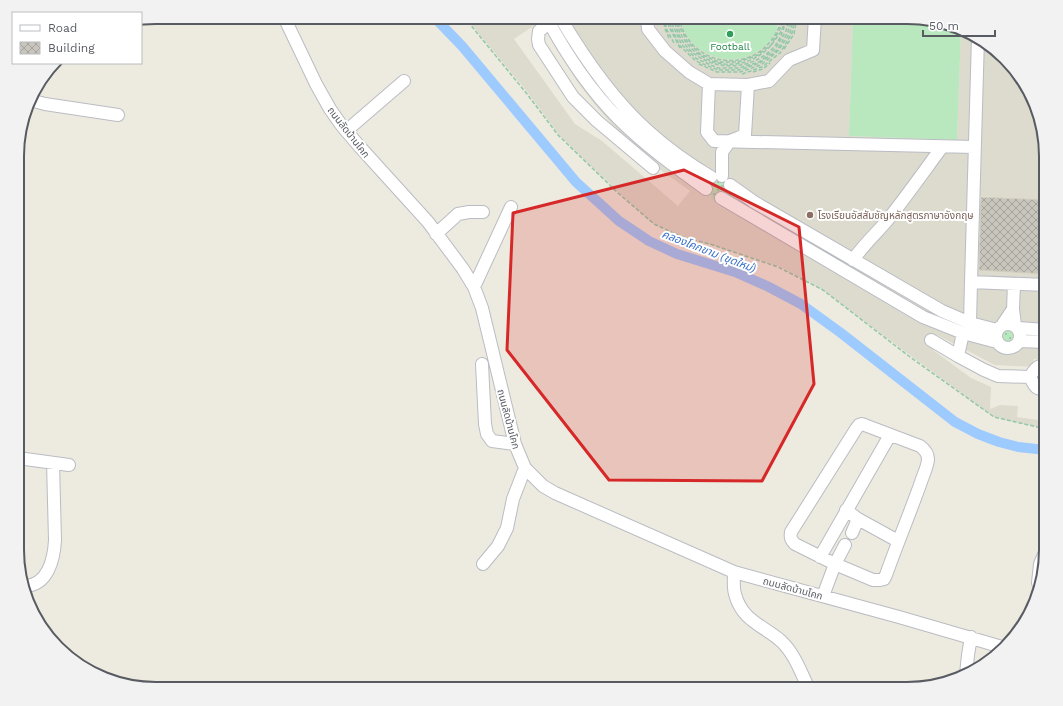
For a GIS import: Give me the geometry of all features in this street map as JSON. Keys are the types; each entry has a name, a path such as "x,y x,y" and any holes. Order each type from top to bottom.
{"street":[{"name":"ถนนลัดบ้านโคก","path":"287,24 316,84 330,109 360,148 428,222 463,269 474,287 482,308 515,444 525,468 543,486 734,572 997,646"},
{"path":"547,24 539,31 539,45 573,96 597,121 653,168"},
{"path":"554,24 575,67 596,95 618,118 671,164 706,189 707,193 713,198 717,199 728,193 719,178 722,157 730,141 745,134 744,81"},
{"path":"557,24 581,50 602,80 626,108 649,132 676,153 719,178 754,202 942,311 970,323 1006,330 1020,334 1019,341 1016,346 1005,348 1000,346 1006,330 1013,309 1014,284"},
{"path":"648,24 648,30 665,51 689,72 709,84 744,81 769,81 789,60 813,50 815,24"},
{"path":"970,323 978,44"},
{"path":"346,131 404,81"},
{"path":"709,84 707,132 714,141 722,157"},
{"path":"36,102 118,115"},
{"path":"621,141 632,130"},
{"path":"714,141 975,147"},
{"path":"853,260 880,229 942,147"},
{"path":"706,189 708,180 719,178"},
{"path":"721,198 923,317 962,333 1006,330 1039,330"},
{"path":"474,287 511,207"},
{"path":"436,234 458,214 482,212"},
{"path":"971,282 1039,285"},
{"path":"889,297 897,285"},
{"path":"958,356 962,333"},
{"path":"931,340 984,370 998,376 1030,377"},
{"path":"1019,341 1039,342"},
{"path":"482,364 485,424 487,434 492,441 515,444"},
{"path":"1030,377 1034,369 1039,366"},
{"path":"1030,377 1034,386 1039,389"},
{"path":"862,424 866,425 890,434 920,446 924,449 928,459 915,500 886,575 884,579 873,580 820,557 795,544 790,537 791,532 859,426 862,424"},
{"path":"820,557 890,434"},
{"path":"24,459 69,465"},
{"path":"29,586 41,581 50,569 54,550 53,463"},
{"path":"483,564 498,546 507,528 513,499 525,468"},
{"path":"846,510 858,519 898,541"},
{"path":"852,533 858,519"},
{"path":"823,596 835,564 845,545"},
{"path":"734,572 735,593 740,606 748,618 781,641 792,653 806,682"},
{"path":"967,667 971,637"}],"path":[{"path":"470,24 527,94 558,135 618,193 654,224 680,236 713,245 778,267 823,290 916,361 994,417 1039,427"},
{"path":"668,24 666,28 676,49"},
{"path":"670,24 670,27 680,46 696,61 718,70 739,70 760,63 777,50 788,32 789,24"},
{"path":"673,24 684,43 698,57 719,66 739,66 758,60 774,47 786,24"},
{"path":"678,24 687,41 700,54 719,62 738,62 756,56 770,45 784,24"},
{"path":"694,64 717,74 740,74 762,67 780,53 792,33 790,24"},
{"path":"744,81 763,69 781,54 794,34 791,24"}],"highlighted area":[{"path":"684,170 799,227 814,384 762,481 609,480 507,350 513,213"}],"shaded area":[{"name":"โรงเรียนอัสสัมชัญหลักสูตรภาษาอังกฤษ","path":"471,24 536,24 514,39 575,124 602,141 678,206 690,191 655,166 625,139 595,105 576,80 543,24 681,24 778,28 779,24 853,24 849,136 957,140 961,36 981,46 1012,75 1029,105 1039,147 1039,200 978,196 974,269 1039,274 1039,359 1034,359 1033,367 995,365 937,335 933,340 937,344 933,350 971,378 991,387 990,409 1000,405 1018,406 1017,417 1039,420 1039,427 994,417 823,290 778,266 680,235 654,224 619,193 559,135 528,93"}],"green space":[{"name":"Football","path":"682,24 778,24 775,33 766,45 754,53 736,59 718,58 710,55 694,44 685,32"},
{"path":"853,24 925,25 941,28 961,36 957,140 849,136"},
{"path":"720,180 728,180 735,194 731,201 719,203 712,199 712,188"},
{"path":"1012,327 1017,328 1023,334 1023,344 1017,350 1012,351 1007,350 1001,344 1000,339 1001,334 1007,328"}],"building":[{"path":"981,197 1039,200 1039,274 979,270"}],"waterway":[{"name":"คลองโคกขาม (ขุดใหม่)","path":"441,24 462,46 576,182 619,221 649,241 677,254 735,272 767,286 801,304 841,333 955,422 978,434 999,442 1018,447 1039,449"}],"place":[{"name":"Football","path":"730,34"},
{"name":"โรงเรียนอัสสัมชัญหลักสูตรภาษาอังกฤษ","path":"810,215"}]}
